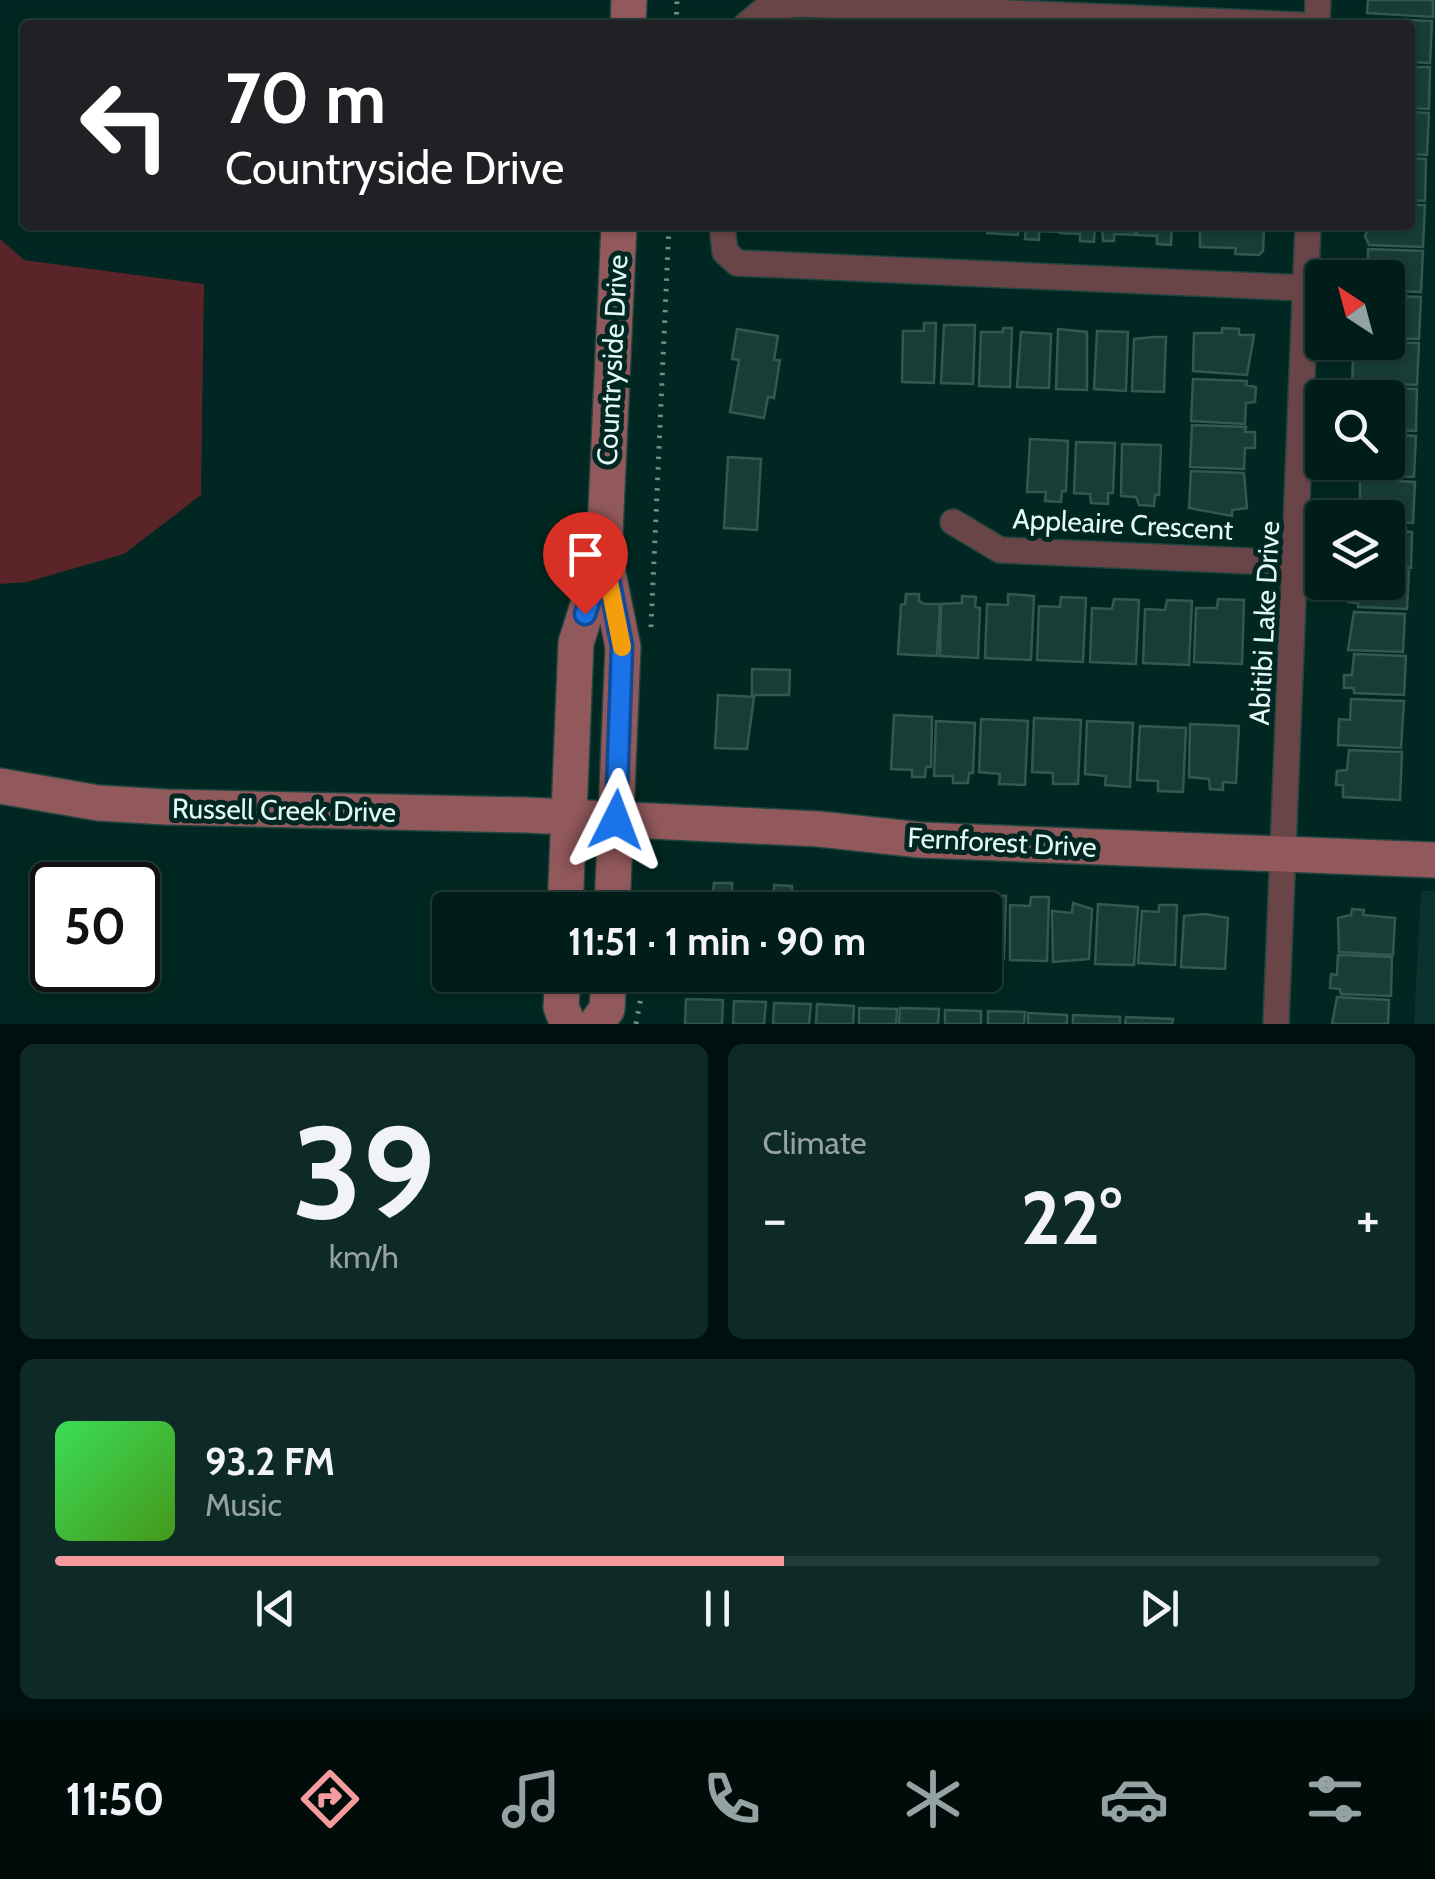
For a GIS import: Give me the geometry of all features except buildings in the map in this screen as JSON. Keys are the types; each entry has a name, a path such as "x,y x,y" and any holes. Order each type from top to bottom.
{"street":[{"path":"752,20 764,10 797,4 1180,20"},
{"name":"Countryside Drive","path":"613,892 622,646 604,554 618,230"},
{"path":"723,230 725,252 737,263 1305,288"},
{"name":"Abitibi Lake Drive","path":"1307,260 1308,230"},
{"name":"Abitibi Lake Drive","path":"1276,1024 1305,318"},
{"name":"Appleaire Crescent","path":"953,522 1000,550 1297,562"},
{"name":"Countryside Drive","path":"567,892 576,643 604,554"},
{"name":"Russell Creek Drive","path":"0,786 98,803 166,808 569,818"},
{"name":"Fernforest Drive","path":"569,818 818,829 921,840 1435,860"},
{"path":"562,992 562,1007 568,1024"},
{"path":"596,1024 608,1009 608,992"}],"path":[{"path":"650,642 669,230"},
{"path":"636,1024 642,992"}],"shaded area":[{"path":"0,239 24,260 204,284 201,495 124,554 27,582 0,584"},
{"path":"1421,891 1435,891 1435,1024 1414,1024"}],"slow traffic":[{"path":"609,582 622,647"}],"route":[{"path":"585,614 604,554 622,646 616,820"}]}
